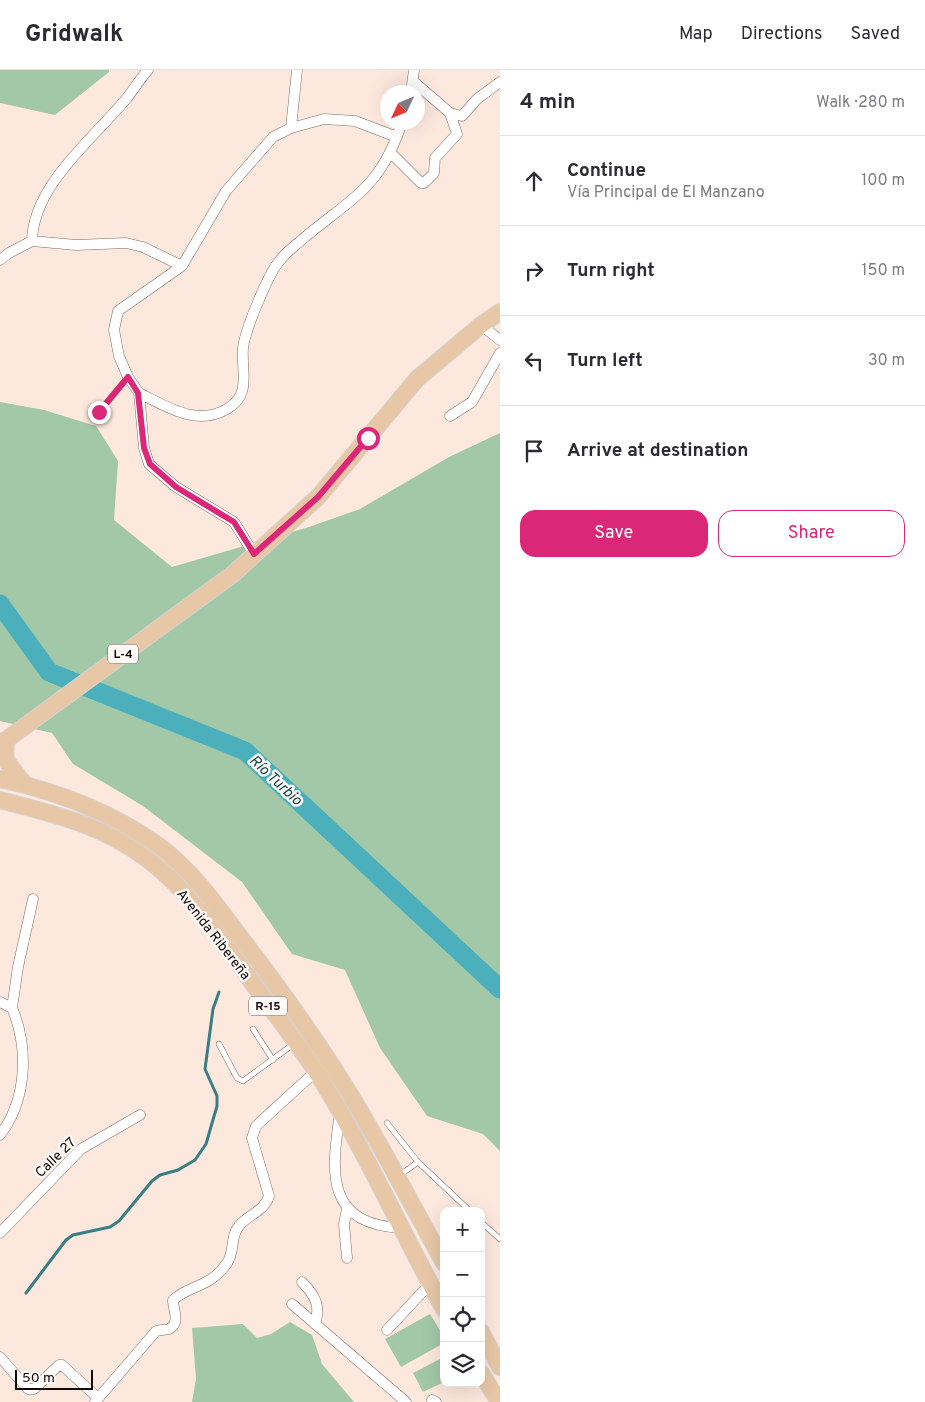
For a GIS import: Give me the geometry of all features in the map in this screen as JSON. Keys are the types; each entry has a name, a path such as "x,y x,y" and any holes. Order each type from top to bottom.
{"main road":[{"name":"L-4","path":"6,737 233,574 318,497 417,379 481,324 500,312"},
{"path":"6,737 5,760 24,784"},
{"path":"0,765 24,784"},
{"name":"Avenida Ribereña","path":"0,779 24,784 68,799 139,833 161,848 194,879 260,963 308,1030 353,1100 440,1256"},
{"name":"Avenida Ribereña","path":"2,801 68,817 107,834 146,858 176,884 214,929 315,1072 340,1113 403,1228 440,1302"},
{"path":"485,1339 500,1367"},
{"path":"485,1380 498,1402"}],"street":[{"path":"32,241 38,209 52,186 78,152 127,98 148,70"},
{"path":"291,128 297,70"},
{"path":"413,85 414,70"},
{"path":"390,152 421,183 424,183 434,173 434,162 438,153 457,134 450,113 414,82"},
{"path":"450,113 464,115 477,99 500,82"},
{"path":"254,554 234,522 176,487 150,464 144,448 138,393 128,377 119,356 114,330 118,311 182,266 226,191 273,137 291,128 324,120 355,122 397,137"},
{"path":"138,393 180,413 195,416 210,415 227,410 240,398 246,377 244,348 253,316 275,268 285,254 359,196 375,179 399,130"},
{"path":"0,260 32,241 76,245 126,243 151,250 182,266"},
{"path":"481,324 500,340"},
{"path":"450,416 472,402 500,353"},
{"path":"0,1135 8,1124 19,1096 24,1061 20,1026 12,1008 18,967 33,899"},
{"path":"0,1002 12,1008"},
{"path":"0,1357 28,1389 34,1389 59,1365 62,1365 96,1400 156,1331 168,1329 174,1325 176,1320 173,1300 214,1279 227,1263 240,1224 254,1215 265,1204 269,1196 252,1138 256,1126 315,1072"},
{"path":"340,1113 334,1171 340,1200 347,1209 374,1222 390,1228 403,1228"},
{"name":"Calle 27","path":"0,1233 81,1149 140,1115"},
{"path":"347,1209 344,1224 347,1258"},
{"path":"302,1282 318,1304 319,1314 315,1324"},
{"path":"387,1330 430,1284"},
{"path":"292,1304 406,1402"}],"lane":[{"path":"99,412 128,377"},
{"path":"253,1029 272,1060"},
{"path":"219,1044 237,1078 243,1081 295,1043"},
{"path":"387,1123 418,1162 466,1207"},
{"path":"397,1176 418,1162"},
{"path":"485,1226 500,1239"}],"green space":[{"path":"0,70 109,70 109,72 55,115 0,103"},
{"path":"0,402 44,410 96,426 118,461 114,520 172,567 309,527 360,509 449,457 500,433 500,1151 483,1134 427,1116 380,1048 345,970 292,954 242,882 143,806 73,764 52,733 0,721"},
{"path":"430,1314 440,1330 440,1345 401,1367 385,1339"},
{"path":"290,1322 312,1335 322,1364 354,1402 192,1402 196,1379 192,1328 243,1324 257,1338 271,1334"},
{"path":"440,1359 440,1384 423,1392 413,1373"}],"waterway":[{"name":"Río Turbio","path":"0,604 49,672 245,751 500,989"},
{"path":"26,1293 66,1240 73,1235 110,1227 119,1221 152,1181 160,1175 178,1170 195,1160 206,1144 217,1106 217,1096 205,1069 213,1009 219,992"}],"route":[{"path":"99,412 128,377 138,393 144,448 150,464 176,487 209,509 234,522 254,554 318,497 368,438"}]}
